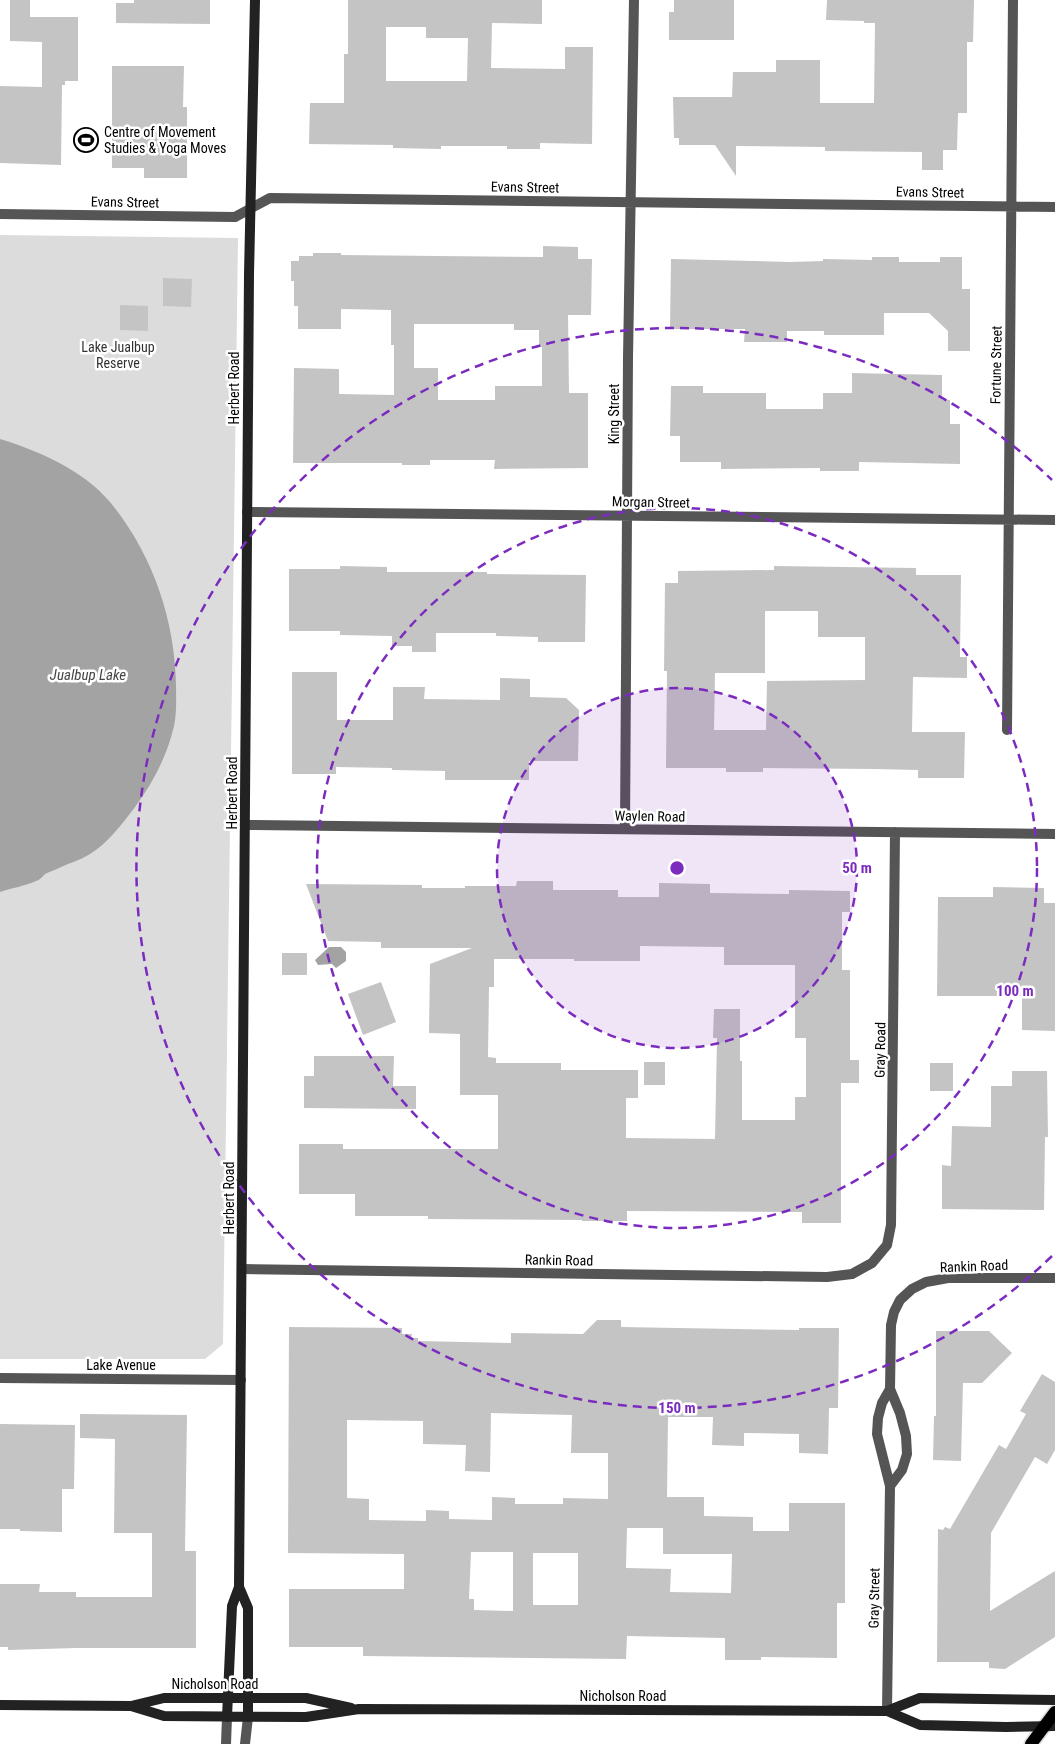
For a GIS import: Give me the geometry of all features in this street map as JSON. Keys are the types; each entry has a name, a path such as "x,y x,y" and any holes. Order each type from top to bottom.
{"main road":[{"path":"1031,1744 1050,1726 1055,1712"}],"street":[{"name":"Herbert Road","path":"245,1744 249,1698 248,1608 240,1587 241,1380 249,274 255,0"},
{"name":"King Street","path":"625,829 634,0"},
{"name":"Fortune Street","path":"1007,730 1013,0"},
{"name":"Evans Street","path":"0,214 235,217 270,198 1055,207"},
{"name":"Morgan Street","path":"247,512 1055,520"},
{"name":"Waylen Road","path":"245,825 1055,834"},
{"name":"Gray Road","path":"872,1262 887,1245 891,1226 895,832"},
{"name":"Rankin Road","path":"242,1269 827,1277 852,1274 872,1262"},
{"name":"Rankin Road","path":"900,1300 912,1289 926,1282 948,1278 1055,1278"},
{"name":"Gray Street","path":"890,1486 902,1470 907,1454 906,1436 900,1413 890,1389 891,1325 894,1312 900,1300"},
{"name":"Lake Avenue","path":"0,1378 241,1380"},
{"name":"Gray Street","path":"886,1711 890,1486 877,1434 882,1402 890,1389"},
{"name":"Herbert Road","path":"226,1744 232,1606 240,1587"},
{"name":"Nicholson Road","path":"0,1705 131,1706 164,1698 306,1698 359,1709"},
{"name":"Nicholson Road","path":"131,1706 164,1716 306,1717 359,1709 886,1711 920,1698 1055,1700"},
{"name":"Nicholson Road","path":"886,1711 920,1725 1050,1726"}],"green space":[{"name":"Lake Jualbup Reserve","path":"0,235 238,238 223,1344 205,1359 0,1359"}],"water":[{"name":"Jualbup Lake","path":"0,439 30,449 74,471 87,480 110,502 125,522 149,565 166,612 175,660 176,716 159,769 142,798 114,833 97,850 45,874 37,881 0,892"},
{"path":"329,947 341,947 346,952 346,961 336,968 332,964 318,965 315,960"}],"building":[{"path":"10,0 30,0 30,17 78,17 78,81 65,81 65,85 62,85 61,165 0,163 0,86 42,87 42,42 10,41"},
{"path":"134,0 210,0 210,24 116,23 116,3 134,3"},
{"path":"348,0 542,0 542,24 492,23 491,68 565,69 565,47 593,47 592,144 540,143 540,149 507,149 507,146 441,146 441,149 393,148 393,145 309,144 310,103 344,103 344,54 348,54","holes":["386,27 426,27 426,38 468,38 467,81 386,81"]},
{"path":"674,0 734,0 734,40 669,40 669,12 674,12"},
{"path":"827,0 974,0 973,42 967,42 967,113 958,113 957,150 943,150 943,170 922,170 922,152 825,151 825,147 736,146 736,176 715,145 679,145 679,138 674,138 673,97 732,97 733,72 776,72 776,60 820,60 820,103 874,103 875,23 826,20"},
{"path":"112,66 184,66 183,107 187,107 187,178 144,178 144,168 112,168"},
{"path":"543,246 578,247 578,259 592,259 591,315 568,315 569,393 588,393 588,468 494,469 495,460 430,460 430,465 402,465 402,463 293,463 294,368 339,369 339,394 394,395 394,345 391,345 391,310 341,309 341,329 298,329 298,306 294,306 294,281 291,281 291,261 299,261 299,256 313,256 313,253 341,253 341,255 543,257","holes":["414,324 514,324 514,330 539,330 539,347 542,347 542,386 495,386 495,400 438,400 438,368 414,368"]},
{"path":"872,257 899,257 899,262 940,262 940,257 962,257 962,289 970,289 970,351 948,351 948,331 929,313 884,313 884,335 824,335 824,331 787,331 787,342 744,342 745,329 670,329 671,259 790,262 823,261 823,259 872,260"},
{"path":"163,278 192,279 191,307 163,306"},
{"path":"120,305 148,306 148,331 120,330"},
{"path":"852,373 942,375 942,400 950,400 950,424 960,424 960,464 859,462 859,471 820,471 820,468 721,469 721,462 680,462 680,436 670,436 671,386 703,386 703,393 766,393 766,409 823,409 823,393 852,393"},
{"path":"340,566 387,567 387,572 487,572 487,574 586,575 585,642 538,642 538,637 496,636 496,633 436,633 436,652 412,652 412,646 392,646 392,636 340,635 340,631 289,631 289,569 340,569"},
{"path":"774,566 916,568 916,575 961,575 960,657 967,657 967,678 913,677 912,732 965,732 964,778 918,778 918,770 763,768 763,772 726,772 726,768 666,768 667,671 664,671 665,583 678,583 678,571 774,570","holes":["765,611 818,611 818,637 865,637 865,680 767,681 766,730 714,730 715,673 765,673"]},
{"path":"292,672 337,672 337,720 393,720 393,687 425,687 424,699 500,700 500,678 530,679 530,697 566,698 579,710 578,761 529,761 529,780 445,780 445,771 392,770 392,768 336,767 336,774 292,774"},
{"path":"517,881 553,881 553,890 618,890 618,897 659,897 659,883 710,884 710,893 789,894 789,890 850,891 850,912 842,912 842,970 850,970 850,1060 859,1060 859,1083 841,1083 841,1223 802,1223 802,1212 627,1211 627,1221 428,1219 428,1216 355,1216 355,1194 299,1194 299,1144 343,1144 343,1149 498,1149 498,1095 460,1095 460,1034 429,1033 430,964 472,948 381,948 381,942 328,941 306,884 422,885 422,888 516,886","holes":["640,946 724,947 724,965 795,965 795,1038 806,1038 806,1097 795,1097 795,1120 742,1120 740,1009 714,1009 713,1038 717,1038 715,1139 626,1138 626,1098 638,1098 638,1070 561,1070 561,1063 496,1063 496,1058 488,1057 489,987 494,987 494,959 640,961"]},
{"path":"993,887 1044,888 1044,903 1055,903 1055,1031 1022,1030 1022,996 937,996 938,897 993,897"},
{"path":"282,953 307,953 307,975 282,975"},
{"path":"381,982 396,1022 363,1035 348,994"},
{"path":"314,1056 394,1056 393,1086 416,1086 416,1109 304,1108 304,1076 314,1076"},
{"path":"644,1062 665,1062 665,1085 644,1085"},
{"path":"930,1063 953,1063 953,1091 930,1091"},
{"path":"1012,1071 1047,1071 1048,1137 1045,1137 1044,1210 942,1209 942,1165 951,1166 952,1126 991,1127 991,1086 1012,1086"},
{"path":"597,1320 621,1320 621,1327 799,1330 799,1328 839,1328 838,1408 829,1408 828,1454 799,1453 799,1434 744,1433 744,1446 712,1445 713,1417 668,1417 667,1497 704,1497 704,1516 753,1517 753,1531 789,1531 789,1503 845,1503 845,1603 837,1603 837,1658 761,1657 761,1660 725,1660 725,1638 627,1636 626,1659 363,1656 363,1647 289,1647 289,1589 404,1589 404,1554 288,1553 289,1327 402,1328 402,1334 412,1334 411,1338 418,1338 418,1341 511,1343 511,1333 583,1334","holes":["491,1413 572,1415 571,1453 608,1453 608,1499 563,1498 563,1504 515,1504 515,1498 492,1497 492,1520 449,1519 449,1511 426,1510 426,1521 369,1520 369,1499 347,1498 347,1420 423,1421 423,1444 466,1445 465,1471 490,1472","627,1528 663,1528 663,1554 732,1554 731,1593 670,1592 671,1569 626,1568","471,1552 513,1552 513,1611 474,1610 474,1599 469,1599","533,1553 578,1553 578,1605 533,1605"]},
{"path":"936,1331 989,1331 1012,1353 982,1383 963,1383 961,1461 933,1460 934,1416 936,1416"},
{"path":"1042,1374 1055,1382 1055,1450 1047,1464 1035,1457 991,1533 990,1611 1055,1571 1055,1637 1005,1669 989,1668 989,1662 937,1662 938,1529 943,1530 945,1527 950,1529 999,1445 1006,1449 1026,1414 1020,1411"},
{"path":"80,1414 187,1415 185,1551 196,1551 196,1648 8,1650 8,1647 0,1647 0,1584 40,1584 39,1592 76,1592 76,1597 152,1597 152,1533 114,1533 115,1439 80,1438"},
{"path":"0,1424 75,1425 74,1489 62,1489 62,1532 0,1529"}],"place":[{"name":"Centre of Movement Studies & Yoga Moves","path":"86,140"}]}
